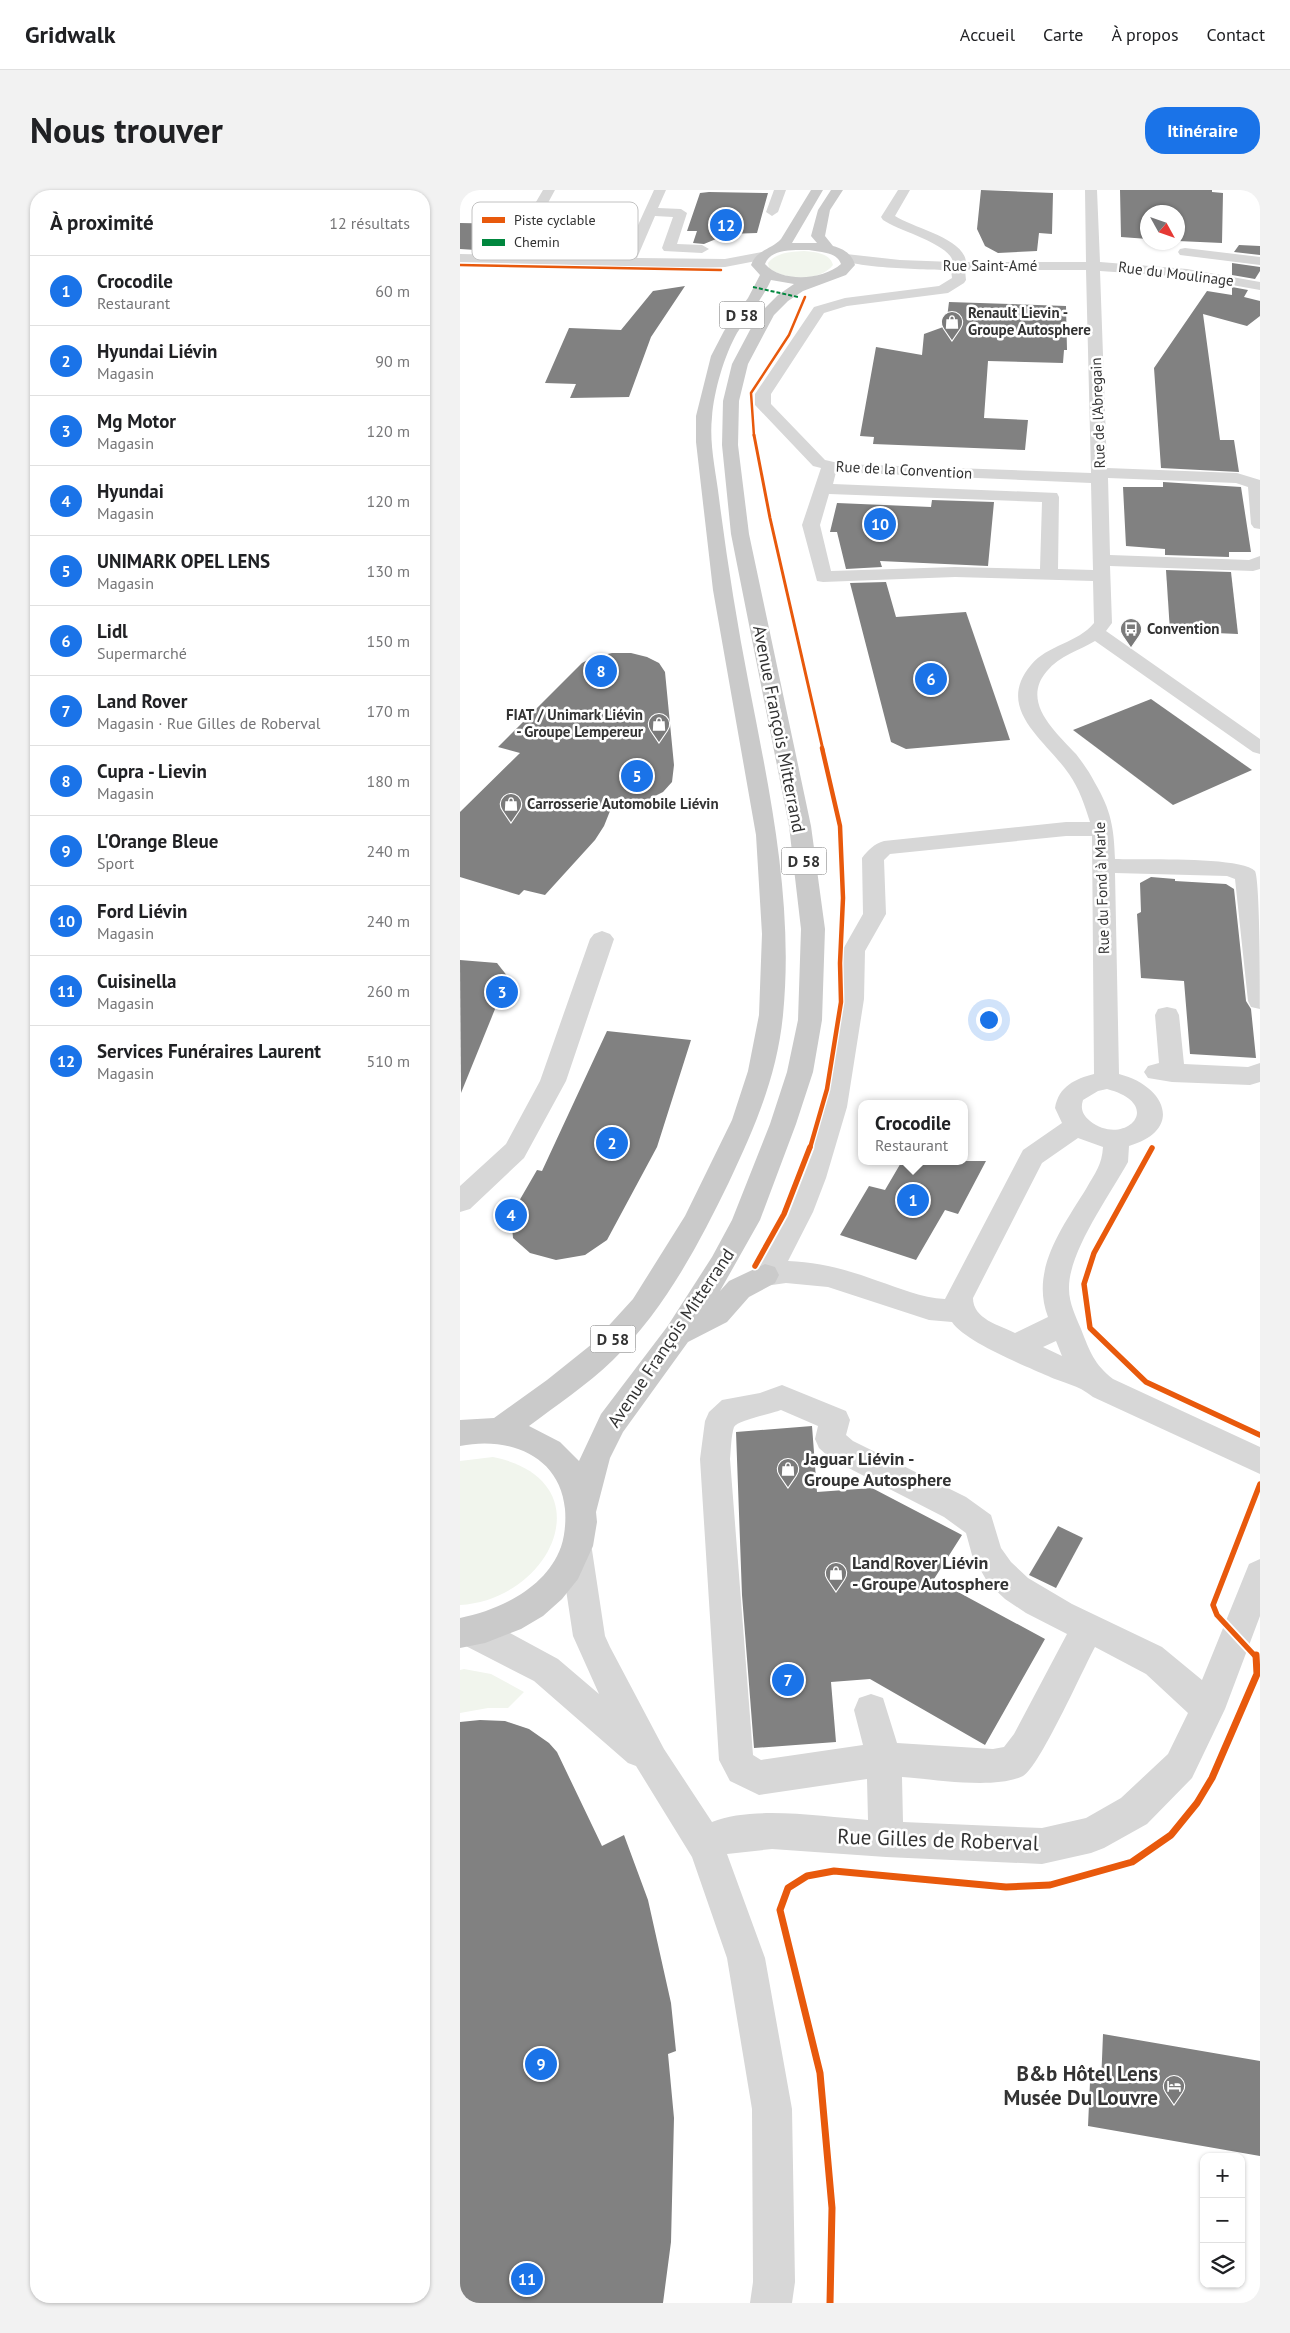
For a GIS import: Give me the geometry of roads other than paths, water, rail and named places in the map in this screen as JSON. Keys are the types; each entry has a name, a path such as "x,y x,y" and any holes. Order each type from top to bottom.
{"main road":[{"path":"780,248 799,246 827,248 846,258 848,265 841,272 817,280 786,280 763,266 780,248 792,236 804,208 817,190"},
{"path":"827,248 818,236 824,210 837,190"},
{"name":"Avenue François Mitterrand","path":"499,1431 557,1389 602,1352 643,1307 697,1220 744,1120 761,1071 771,1015 774,934 767,834 722,590 704,442 704,416 718,356 731,331 755,300 763,266"},
{"name":"Avenue François Mitterrand","path":"582,1509 595,1458 612,1423 677,1335 722,1265 746,1220 784,1124 800,1072 810,1020 813,929 800,826 742,543 730,445 731,401 740,364 765,318 783,298 798,288 817,280"},
{"path":"677,1335 717,1314 739,1289 765,1275"},
{"path":"462,1431 499,1431 524,1437 547,1448 564,1465 576,1485 582,1509 582,1529 576,1550 561,1578 537,1602 507,1621 465,1633"}],"street":[{"path":"542,202 549,190"},
{"path":"638,241 660,190"},
{"path":"772,212 780,190"},
{"path":"904,190 888,217 899,226 936,239 955,251 960,260 958,266"},
{"name":"Rue de l'Abregain","path":"1091,190 1103,623 1095,632"},
{"path":"651,212 681,213 669,248 719,250 720,263"},
{"path":"1184,252 1260,261"},
{"path":"846,258 888,264"},
{"path":"537,260 628,264 720,263 763,266"},
{"path":"628,264 630,260"},
{"path":"841,272 888,264"},
{"name":"Rue Saint-Amé","path":"888,264 1092,266"},
{"name":"Rue de la Convention","path":"958,266 959,280 943,290 845,302 819,310 763,394 763,405 819,463 844,469 955,473 1237,478 1258,484"},
{"name":"Rue du Moulinage","path":"1092,266 1188,272 1260,286"},
{"path":"830,466 811,525 823,577 955,572 1049,574 1102,568 1253,566 1260,561"},
{"path":"951,494 955,473"},
{"path":"1258,484 1260,524"},
{"path":"823,489 1051,497 1049,574"},
{"path":"1095,632 1260,748"},
{"name":"Rue du Fond à Marle","path":"1095,632 1053,656 1038,667 1030,680 1027,694 1035,722 1076,768 1090,791 1102,829 1107,1080"},
{"path":"765,1275 780,1254 802,1206 827,1137 847,1042 852,997 852,956 861,934 874,916 873,858 884,848 1066,829 1102,829"},
{"path":"1103,866 1230,870 1246,875 1260,1001"},
{"path":"460,1202 515,1152 553,1081 602,940"},
{"path":"1168,1015 1165,1072 1250,1076 1260,1072"},
{"path":"1107,1080 1119,1081 1140,1092 1147,1100 1151,1108 1150,1117 1139,1132 1116,1139 1102,1138 1078,1126 1072,1118 1068,1108 1070,1099 1075,1091 1084,1085 1107,1080"},
{"path":"1078,1126 1051,1142 1032,1157 959,1298 960,1311 973,1326 1059,1368 1089,1377"},
{"path":"1116,1139 1115,1162 1068,1243 1058,1268 1055,1289 1058,1307 1079,1362 1089,1377 1103,1388 1260,1461"},
{"path":"765,1275 779,1272 804,1271 878,1291 931,1309 960,1311"},
{"path":"1011,1346 1031,1341 1046,1334 1063,1322"},
{"path":"1088,1627 1026,1746 1013,1763 993,1766 884,1759 759,1778 742,1769 736,1760 715,1459 720,1421 733,1409 761,1405 782,1397 835,1420 830,1439 842,1450 955,1507 980,1525 988,1555 1004,1579 1038,1603 1088,1627 1152,1659 1189,1690 1208,1709"},
{"path":"576,1550 589,1636 652,1761 706,1847 746,1958 772,2109 774,2282 771,2303"},
{"name":"Rue Gilles de Roberval","path":"706,1847 722,1836 772,1831 886,1839 1042,1846 1091,1835 1134,1811 1180,1766 1208,1709 1260,1574"},
{"path":"465,1633 498,1644 546,1670 652,1761"},
{"path":"871,1710 884,1759 886,1839"}],"place":[{"name":"Services Funéraires Laurent","path":"726,225"},
{"name":"Renault Lievin - Groupe Autosphere","path":"952,341"},
{"name":"Ford Liévin","path":"880,524"},
{"name":"Convention","path":"1131,648"},
{"name":"Cupra - Lievin","path":"601,671"},
{"name":"Lidl","path":"931,679"},
{"name":"FIAT / Unimark Liévin - Groupe Lempereur","path":"659,743"},
{"name":"UNIMARK OPEL LENS","path":"637,776"},
{"name":"Carrosserie Automobile Liévin","path":"511,823"},
{"name":"Mg Motor","path":"502,992"},
{"name":"Hyundai Liévin","path":"612,1143"},
{"name":"Crocodile","path":"913,1200"},
{"name":"Hyundai","path":"511,1215"},
{"name":"Jaguar Liévin - Groupe Autosphere","path":"788,1488"},
{"name":"Land Rover Liévin - Groupe Autosphere","path":"836,1592"},
{"name":"Land Rover","path":"788,1680"},
{"name":"L'Orange Bleue","path":"541,2064"},
{"name":"B&b Hôtel Lens Musée Du Louvre","path":"1174,2105"},
{"name":"Cuisinella","path":"527,2279"}]}
